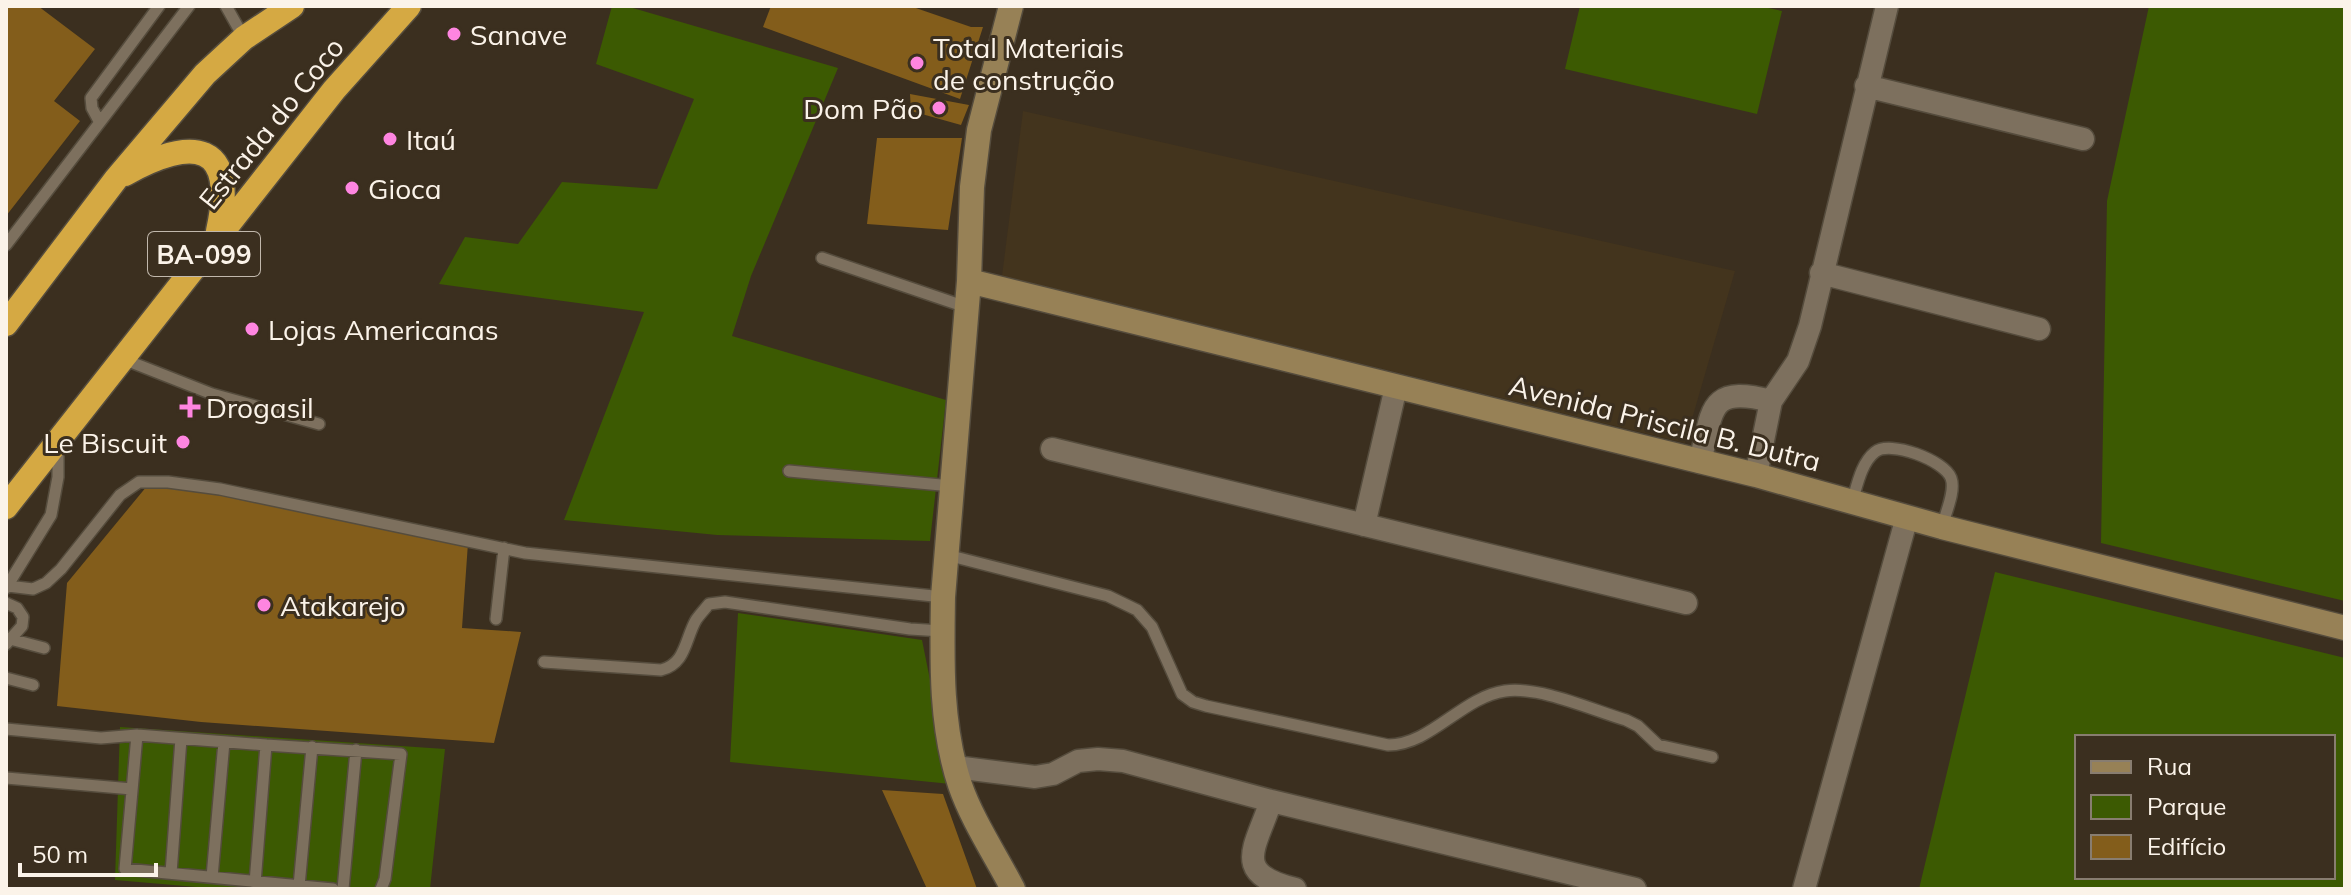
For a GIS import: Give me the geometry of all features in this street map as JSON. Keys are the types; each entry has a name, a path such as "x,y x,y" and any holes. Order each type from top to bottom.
{"highway":[{"name":"Estrada do Coco","path":"6,324 116,179 205,74 244,38 292,6"},
{"name":"Estrada do Coco","path":"6,507 334,90 409,6"},
{"path":"116,179 165,155 186,150 204,152 216,163 223,179 225,199 216,238"}],"street":[{"path":"1756,475 1771,401 1798,361 1887,6"},
{"path":"1007,9 979,130 972,187 969,281 943,597 943,694 961,789 1013,889"},
{"path":"1866,86 2083,139"},
{"path":"1821,273 2039,329"},
{"name":"Avenida Priscila B. Dutra","path":"969,281 1756,475 1942,527 2345,628"},
{"path":"1364,525 1396,387"},
{"path":"1700,462 1711,417 1721,400 1732,395 1746,395 1771,401"},
{"path":"1052,449 1686,603"},
{"path":"1804,889 1907,517"},
{"path":"955,767 1035,777 1053,774 1078,761 1123,761 1271,801 1635,889"},
{"path":"1271,801 1252,860 1255,870 1265,879 1295,889"}],"lane":[{"path":"99,121 92,108 91,98 95,90 159,6"},
{"path":"6,245 189,6"},
{"path":"226,6 244,38"},
{"path":"822,258 967,307"},
{"path":"123,359 212,394 319,424"},
{"path":"33,589 7,587 51,515 58,477 59,439"},
{"path":"1852,502 1866,462 1877,449 1928,457 1945,469 1953,487 1942,527"},
{"path":"789,471 952,486"},
{"path":"8,641 22,626 23,617 11,605 46,583 61,569 120,495 139,482 168,482 220,489 525,553 943,597"},
{"path":"496,619 504,548"},
{"path":"947,555 1108,596 1137,610 1152,627 1182,694 1206,706 1388,745 1404,745 1483,699 1505,691 1535,693 1626,720 1638,726 1658,745 1712,757"},
{"path":"544,662 661,670 672,668 679,661 697,618 709,604 725,602 943,631"},
{"path":"8,641 44,648"},
{"path":"6,678 33,685"},
{"path":"6,729 101,738 137,735 401,754 385,879 381,889"},
{"path":"137,735 125,869 333,889"},
{"path":"171,873 181,739"},
{"path":"212,877 224,742"},
{"path":"255,883 266,745"},
{"path":"299,886 312,747"},
{"path":"343,889 356,750"},
{"path":"6,778 132,789"}],"shaded area":[{"path":"1023,111 1735,271 1685,443 1002,276"}],"green space":[{"path":"612,6 626,6 838,68 751,276 732,336 946,400 930,541 717,535 564,520 644,312 439,284 465,237 518,244 562,182 657,189 694,99 596,64"},
{"path":"1580,6 1759,6 1782,11 1757,114 1565,69"},
{"path":"2149,6 2345,6 2345,601 2101,543 2107,201"},
{"path":"1995,572 2345,658 2345,889 1919,889"},
{"path":"738,613 922,640 951,784 730,762"},
{"path":"120,727 445,749 430,889 220,889 115,880"}],"building":[{"path":"6,6 38,6 95,49 54,101 80,121 6,216"},
{"name":"Total Materiais de construção","path":"771,6 910,6 971,27 983,27 960,99 763,27"},
{"name":"Dom Pão","path":"910,94 969,105 961,125 911,111"},
{"path":"877,138 962,138 948,230 867,224"},
{"name":"Atakarejo","path":"147,486 221,493 468,543 462,628 521,632 494,743 201,722 57,706 67,583"},
{"path":"882,790 943,794 977,889 927,889"}],"place":[{"name":"Sanave","path":"454,34"},
{"name":"Total Materiais de construção","path":"917,63"},
{"name":"Dom Pão","path":"939,108"},
{"name":"Itaú","path":"390,139"},
{"name":"Gioca","path":"352,188"},
{"name":"Lojas Americanas","path":"252,329"},
{"name":"Drogasil","path":"190,407"},
{"name":"Le Biscuit","path":"183,442"},
{"name":"Atakarejo","path":"264,605"}]}
